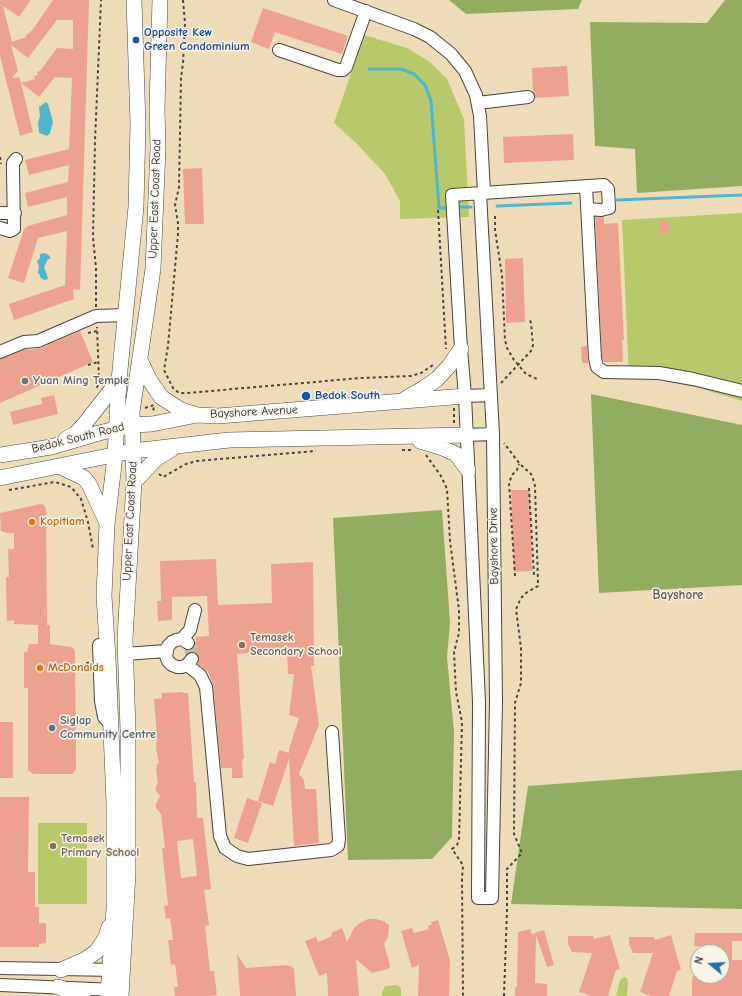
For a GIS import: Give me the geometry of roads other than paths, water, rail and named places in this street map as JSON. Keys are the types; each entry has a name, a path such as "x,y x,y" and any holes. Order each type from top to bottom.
{"main road":[{"name":"Upper East Coast Road","path":"115,993 114,803 104,596 107,524 115,456 119,380 136,207 138,124 134,0"},
{"name":"Upper East Coast Road","path":"116,970 128,873 128,730 125,654 134,482 132,412 134,386 140,360 153,269 158,148 157,108 160,0"},
{"name":"Bayshore Avenue","path":"401,401 438,379 448,366 453,351"},
{"path":"140,360 149,379 161,397 181,410 196,415"},
{"path":"51,447 76,433 119,380"},
{"name":"Bayshore Avenue","path":"132,425 152,424 196,415 218,416 459,396"},
{"name":"Bedok South Road","path":"0,455 51,447 132,425"},
{"path":"399,443 460,436"},
{"path":"133,451 229,440 399,443 424,442 456,454 468,470"},
{"path":"134,482 157,458 179,445"},
{"name":"Bedok South Road","path":"3,484 58,466 115,456 133,451"},
{"path":"58,466 84,478 92,490 107,524"},
{"path":"62,970 86,959 97,951 106,937 114,909"},
{"path":"58,987 82,996"}],"street":[{"name":"Bayshore Drive","path":"334,0 414,29 430,37 451,54 465,72 476,95 478,103 480,116 482,193 496,388 493,439 496,702 492,898 478,898 479,702 468,470 460,436 459,396 453,351 452,195 482,193"},
{"path":"279,50 338,70 343,70 346,67 366,12"},
{"path":"478,103 528,97"},
{"path":"0,228 10,231 14,229 15,213 13,163 16,159"},
{"path":"482,193 604,185 608,188 610,206 608,209 588,210"},
{"path":"586,186 595,358 597,367 604,372 659,373 693,379 742,391"},
{"path":"0,214 15,213"},
{"path":"0,352 24,342 38,341 96,316 126,315"},
{"name":"Bayshore Avenue","path":"459,396 496,388"},
{"path":"460,436 493,439"},
{"path":"195,610 190,630 185,641 176,640 172,642 166,650 166,656 168,661 177,667 182,667 189,662 206,686 220,836 225,848 237,856 248,859 331,850 338,846 339,839 332,732"},
{"path":"99,645 101,701 104,717 111,725"},
{"path":"125,654 166,650"},
{"path":"478,883 492,884"},
{"path":"0,968 116,970"},
{"path":"0,985 58,987 115,993"}],"water":[{"path":"46,102 48,104 53,122 50,133 47,136 39,133 38,123 40,116 39,107"},
{"path":"45,253 50,256 50,259 48,259 44,267 48,279 44,280 38,273 39,266 37,261 40,258 40,254"}],"waterway":[{"path":"369,69 401,69 414,74 425,85 431,101 439,208 451,208"},
{"path":"617,200 742,195"},
{"path":"497,206 571,203"},
{"path":"456,207 471,207"}],"tunnel":[{"path":"188,643 193,651 192,659"}],"place":[{"name":"Opposite Kew Green Condominium","path":"136,40"},
{"name":"Yuan Ming Temple","path":"25,381"},
{"name":"Bedok South","path":"306,396"},
{"name":"Kopitiam","path":"32,522"},
{"name":"Temasek Secondary School","path":"242,645"},
{"name":"McDonalds","path":"40,668"},
{"name":"Siglap Community Centre","path":"52,728"},
{"name":"Temasek Primary School","path":"53,846"}],"district":[{"name":"Bayshore","path":"678,595"}]}
